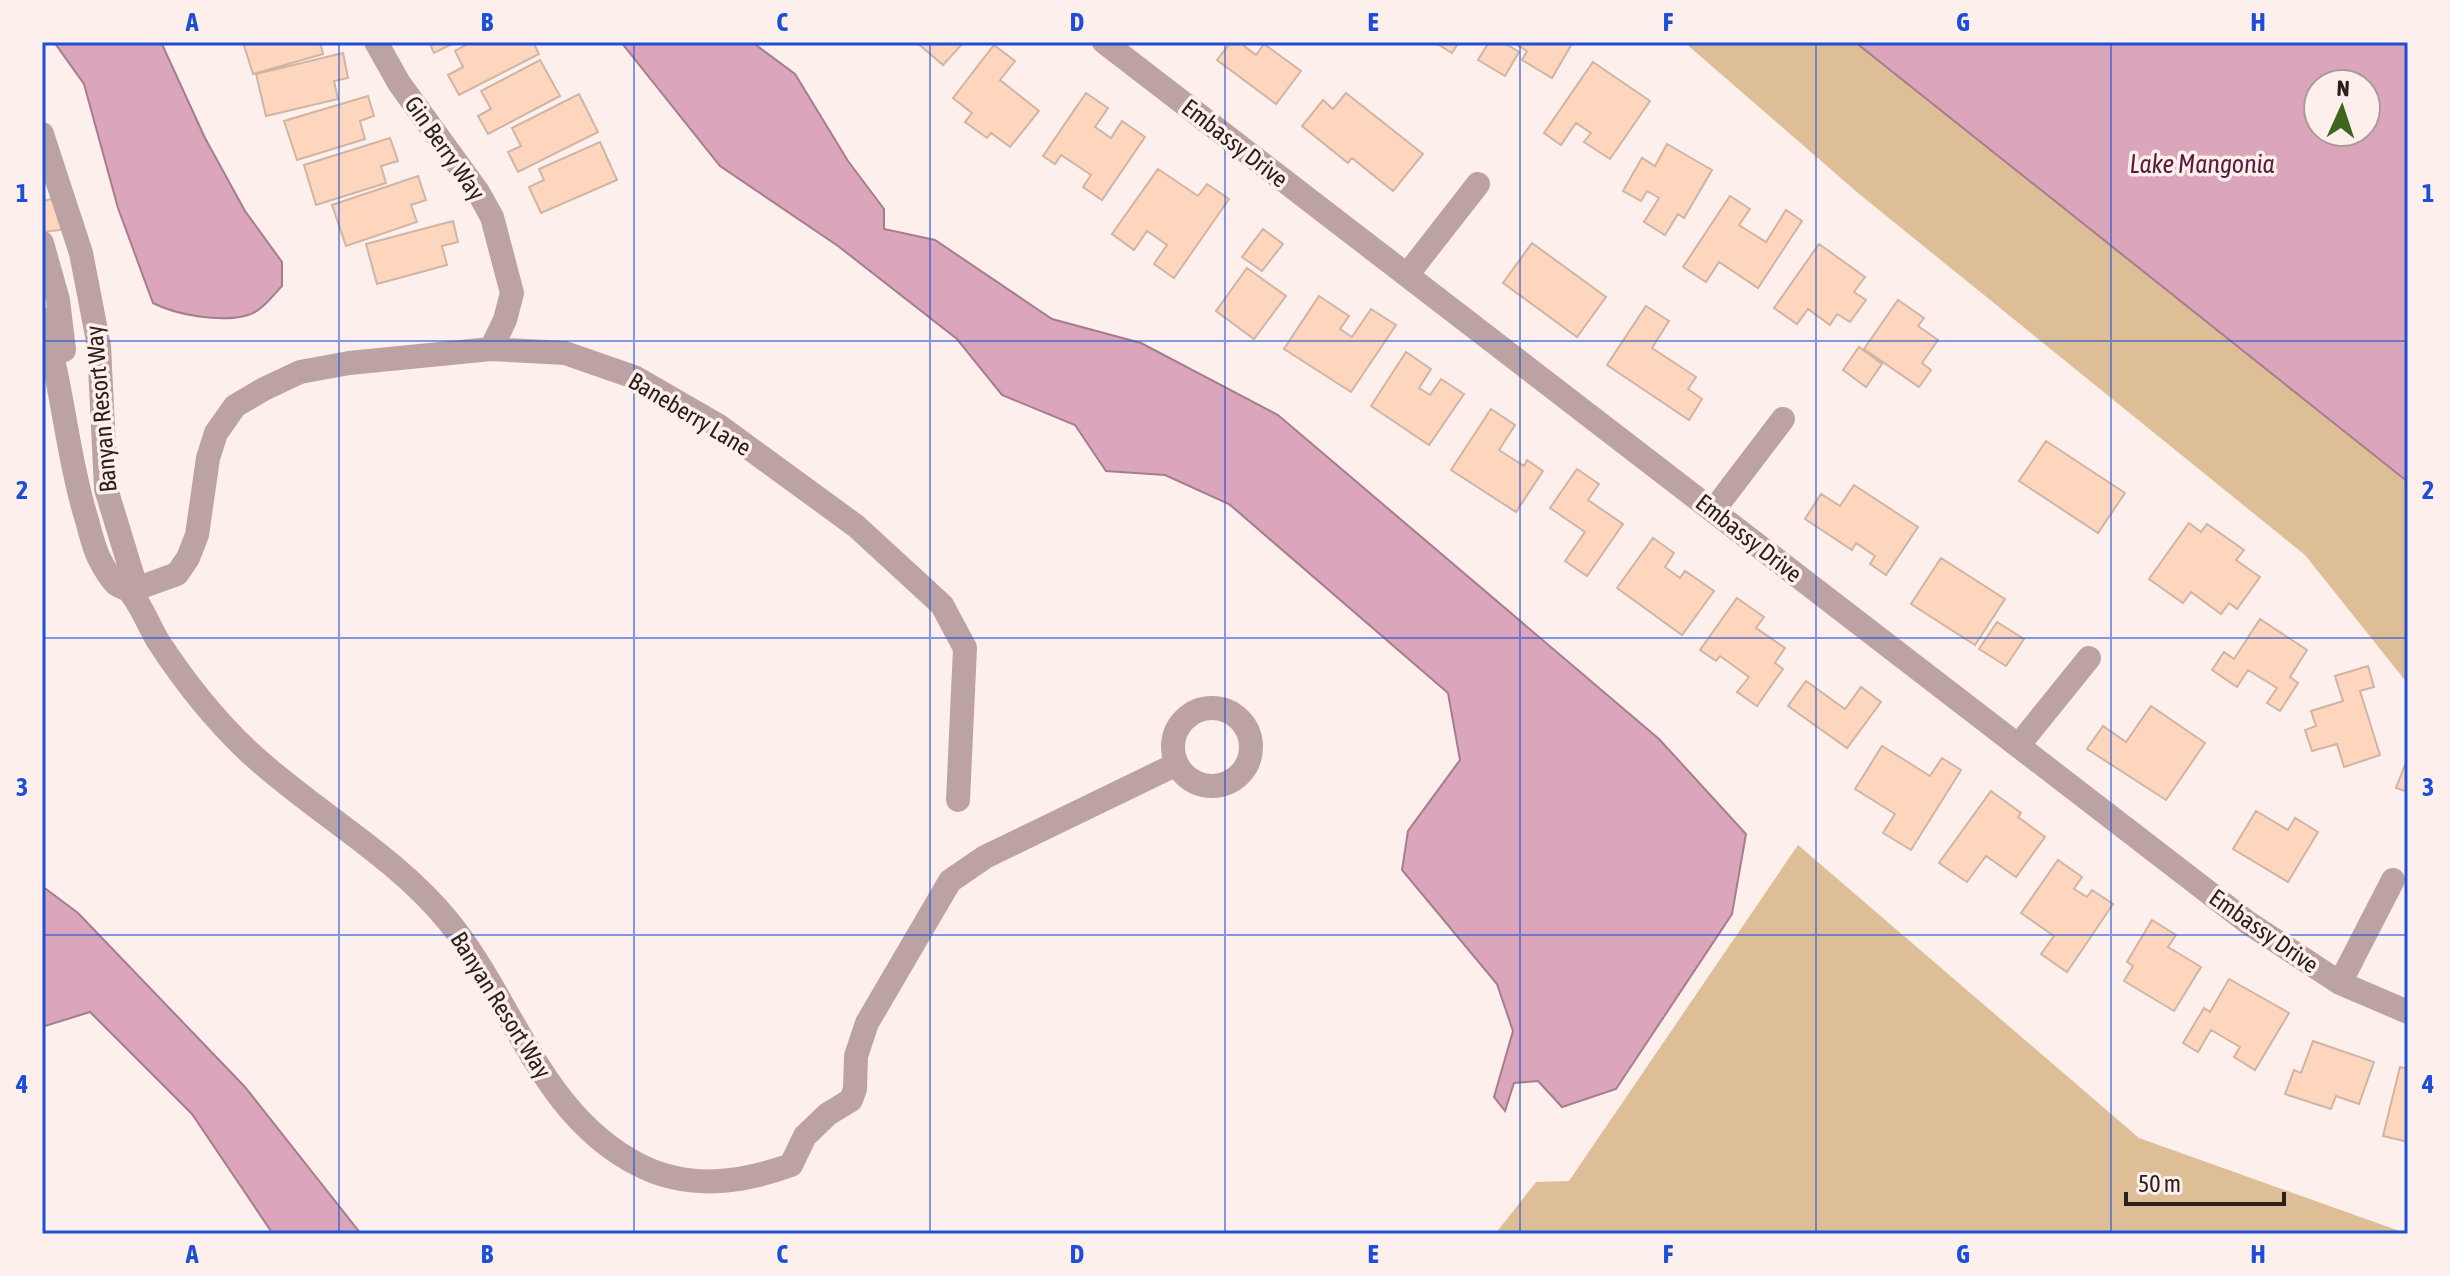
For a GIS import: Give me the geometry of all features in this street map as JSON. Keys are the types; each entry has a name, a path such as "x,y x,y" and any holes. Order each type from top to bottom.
{"street":[{"name":"Gin Berry Way","path":"376,42 399,83 478,192 492,217 512,293 505,320 491,349"},
{"name":"Embassy Drive","path":"1104,42 2247,922 2340,983 2408,1012"},
{"name":"Banyan Resort Way","path":"42,134 81,253 92,309 99,346 106,489 133,577 130,591"},
{"path":"1407,275 1478,184"},
{"path":"42,243 58,300 69,435"},
{"name":"Banyan Resort Way","path":"42,319 69,435 74,476 98,556 115,583 130,591 172,663 224,728 271,772 383,858 448,920 479,963 532,1060 570,1108 596,1133 641,1166 684,1180 750,1178 791,1165 805,1136 851,1100 855,1089 856,1056 867,1023 903,967 929,913 950,881 985,857 1177,764"},
{"name":"Baneberry Lane","path":"130,591 177,574 188,558 197,535 208,458 216,433 235,406 300,372 349,363 491,349 565,353 634,377 719,426 856,526 942,605 965,648 958,800"},
{"path":"1713,511 1783,419"},
{"path":"2018,746 2089,658"},
{"path":"2340,983 2393,880"}],"shaded area":[{"path":"1684,42 1855,42 2408,482 2408,684 2305,555 1858,193"},
{"path":"1798,845 2139,1138 2408,1234 1495,1234 1536,1182 1569,1181"}],"water":[{"path":"54,42 161,42 205,138 245,211 282,262 282,286 258,310 237,317 213,318 186,314 153,303 118,208 84,84"},
{"path":"621,42 752,42 795,74 848,161 884,209 884,229 935,240 1052,319 1141,343 1278,415 1659,739 1746,834 1732,914 1616,1089 1562,1107 1538,1081 1514,1083 1505,1111 1494,1097 1513,1031 1497,984 1402,870 1408,831 1460,760 1448,693 1229,504 1165,475 1106,471 1075,425 1002,395 957,339 838,246 720,166"},
{"name":"Lake Mangonia","path":"1855,42 2408,42 2408,482"},
{"path":"42,886 78,913 245,1087 361,1234 273,1234 192,1114 90,1012 42,1027"}],"building":[{"path":"243,42 320,42 323,54 253,74"},
{"path":"429,42 456,42 434,53"},
{"path":"471,42 533,42 539,54 459,95 448,75 463,67 455,51"},
{"path":"916,42 964,42 943,65"},
{"path":"1231,42 1239,42 1256,55 1264,44 1301,71 1276,104 1217,60"},
{"path":"1434,42 1459,42 1452,53"},
{"path":"1489,42 1503,42 1519,52 1505,76 1478,60"},
{"path":"1512,42 1573,42 1552,78 1522,60 1527,51"},
{"path":"994,45 1015,61 1000,80 1039,111 1010,147 991,133 987,138 965,122 972,113 953,98"},
{"path":"343,53 348,78 334,81 338,99 266,116 256,74"},
{"path":"540,60 560,96 488,134 478,116 491,109 481,91"},
{"path":"1593,62 1650,101 1610,159 1584,142 1591,133 1576,123 1561,145 1544,133"},
{"path":"1086,93 1108,108 1095,127 1111,138 1122,121 1145,137 1102,200 1083,187 1091,175 1061,155 1055,164 1043,156"},
{"path":"1346,93 1423,154 1393,191 1352,158 1348,163 1302,126 1323,100 1333,109"},
{"path":"579,94 598,132 518,172 508,152 521,146 512,128"},
{"path":"368,96 374,116 360,121 365,139 297,160 284,121"},
{"path":"390,138 398,161 381,166 386,183 316,205 304,165"},
{"path":"600,142 617,180 541,213 529,187 544,180 539,169"},
{"path":"1667,144 1712,170 1684,218 1678,214 1665,235 1644,222 1659,198 1647,191 1641,201 1623,191 1642,158 1655,166"},
{"path":"1158,169 1198,196 1207,184 1229,199 1174,278 1154,264 1167,245 1147,231 1134,250 1112,234"},
{"path":"418,176 426,200 411,205 417,222 346,246 332,205"},
{"path":"1730,196 1750,209 1739,225 1766,242 1786,210 1802,221 1758,288 1719,262 1706,282 1683,267"},
{"path":"58,197 69,229 42,232 44,201"},
{"path":"453,221 458,242 442,246 447,265 377,284 366,244"},
{"path":"1263,229 1283,244 1262,271 1242,257"},
{"path":"1532,243 1606,297 1577,337 1503,283"},
{"path":"1819,244 1865,277 1854,292 1866,300 1850,322 1837,314 1830,325 1808,309 1797,324 1774,308"},
{"path":"1247,268 1286,296 1254,339 1216,311"},
{"path":"1319,296 1349,316 1340,329 1352,337 1371,309 1396,325 1351,392 1284,349"},
{"path":"1898,300 1924,318 1918,326 1938,340 1922,363 1931,370 1919,387 1864,349"},
{"path":"1646,306 1669,321 1652,348 1696,377 1688,389 1702,399 1689,420 1607,365"},
{"path":"1859,347 1882,364 1866,387 1843,370"},
{"path":"1406,352 1431,369 1419,388 1430,395 1441,379 1464,394 1429,445 1371,406"},
{"path":"1491,409 1515,425 1499,450 1524,466 1527,460 1543,471 1516,512 1451,470"},
{"path":"2046,441 2125,493 2098,533 2019,481"},
{"path":"1577,469 1599,484 1588,500 1623,524 1587,576 1565,561 1585,532 1550,508"},
{"path":"1854,485 1918,527 1886,575 1870,564 1875,556 1856,543 1852,550 1805,519 1821,494 1840,506"},
{"path":"2189,523 2201,532 2207,524 2244,550 2236,560 2260,577 2237,609 2229,603 2221,614 2191,592 2183,603 2149,579"},
{"path":"1653,538 1674,553 1665,567 1680,578 1685,571 1714,591 1682,635 1617,588"},
{"path":"1941,558 2005,599 1975,645 1911,604"},
{"path":"1737,598 1764,617 1756,628 1785,648 1775,663 1783,669 1757,706 1737,692 1749,677 1720,656 1716,661 1700,650"},
{"path":"2260,619 2307,650 2290,677 2298,683 2280,711 2267,703 2277,688 2248,670 2237,687 2212,670 2224,652 2234,659"},
{"path":"1997,622 2024,639 2006,666 1979,649"},
{"path":"2368,666 2374,687 2360,691 2380,755 2344,767 2337,744 2312,751 2305,730 2316,726 2311,711 2343,701 2335,676"},
{"path":"1806,681 1845,709 1861,687 1881,702 1847,748 1788,706"},
{"path":"2151,706 2205,743 2166,800 2087,749 2103,726 2126,742"},
{"path":"1882,746 1930,776 1942,758 1961,770 1911,850 1883,833 1895,814 1855,789"},
{"path":"2408,757 2408,792 2396,788"},
{"path":"1991,791 2021,813 2018,817 2045,837 2016,877 1986,856 1967,882 1939,863"},
{"path":"2256,811 2288,830 2295,818 2318,832 2288,882 2233,849"},
{"path":"2058,860 2082,877 2074,889 2087,897 2092,890 2113,904 2067,972 2041,954 2054,936 2021,913"},
{"path":"2152,920 2176,935 2168,947 2201,967 2174,1011 2124,981 2133,966 2127,962"},
{"path":"2229,979 2289,1013 2255,1070 2234,1057 2240,1047 2211,1030 2198,1052 2183,1043 2204,1008 2210,1012"},
{"path":"2313,1041 2374,1062 2359,1104 2336,1096 2331,1109 2285,1094 2294,1070 2301,1073"},
{"path":"2400,1067 2408,1069 2408,1142 2383,1136"}]}
